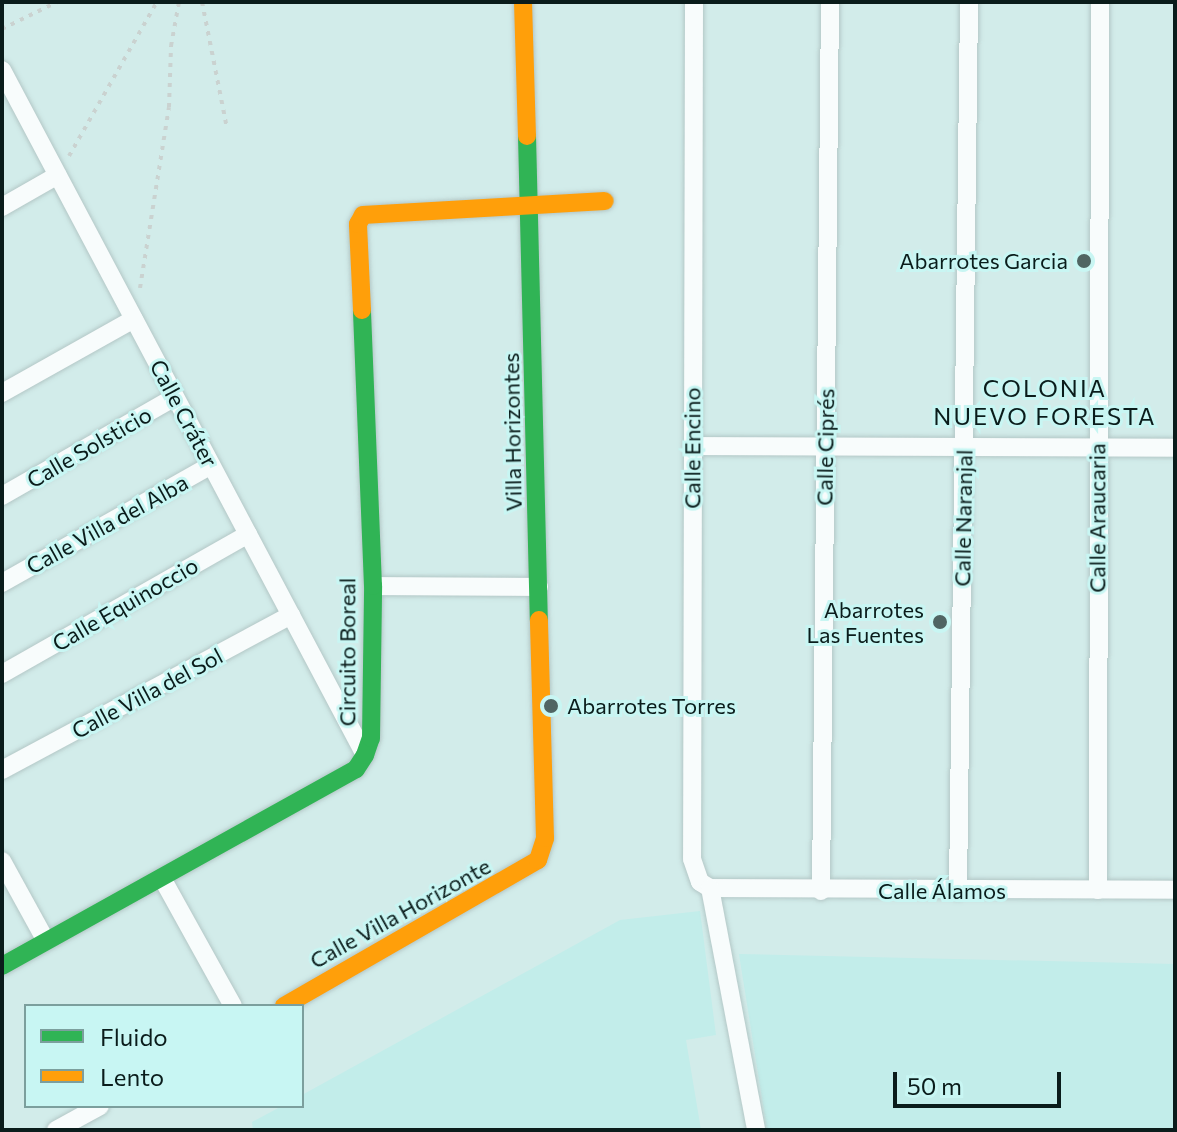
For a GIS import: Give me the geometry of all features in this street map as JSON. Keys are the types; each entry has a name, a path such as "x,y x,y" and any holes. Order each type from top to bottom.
{"street":[{"name":"Villa Horizontes","path":"523,2 531,203 545,838 538,860"},
{"name":"Calle Encino","path":"694,2 692,859 700,882 710,888 756,1130"},
{"name":"Calle Ciprés","path":"821,891 830,2"},
{"name":"Calle Naranjal","path":"958,891 969,2"},
{"name":"Calle Araucaria","path":"1098,890 1100,2"},
{"name":"Calle Cráter","path":"2,70 365,755"},
{"path":"2,207 58,175"},
{"path":"531,203 605,201"},
{"name":"Circuito Boreal","path":"2,966 356,769 371,738 373,586 358,224 374,210 531,203"},
{"path":"2,393 134,319"},
{"name":"Calle Solsticio","path":"2,496 175,397"},
{"path":"692,446 825,449 964,445 1175,448"},
{"name":"Calle Villa del Alba","path":"2,583 211,465"},
{"name":"Calle Equinoccio","path":"2,674 248,534"},
{"path":"373,586 539,587"},
{"name":"Calle Villa del Sol","path":"2,770 291,615"},
{"name":"Calle Villa Horizonte","path":"287,1004 538,860"},
{"path":"2,861 46,941"},
{"path":"162,878 232,1004"},
{"name":"Calle Álamos","path":"710,888 821,891 1175,890"},
{"path":"56,1130 96,1108"}],"path":[{"path":"2,29 57,2"},
{"path":"58,175 157,2"},
{"path":"134,319 151,239 179,2"},
{"path":"202,2 227,128"}],"shaded area":[{"path":"700,911 716,1035 686,1040 701,1130 253,1130 252,1122 278,1108 304,1108 304,1094 620,920"},
{"path":"739,954 1175,964 1175,1130 767,1130"}],"traffic: fast":[{"path":"527,136 539,620"},
{"path":"2,966 356,769 365,755 371,738 373,586 362,310"}],"traffic: slow":[{"path":"523,2 527,136"},
{"path":"362,310 358,224 363,215 605,201"},
{"path":"287,1004 538,860 545,838 539,620"}],"place":[{"name":"Abarrotes Garcia","path":"1084,261"},
{"name":"Abarrotes Las Fuentes","path":"940,622"},
{"name":"Abarrotes Torres","path":"551,706"}],"district":[{"name":"COLONIA NUEVO FORESTA","path":"1045,402"}]}
